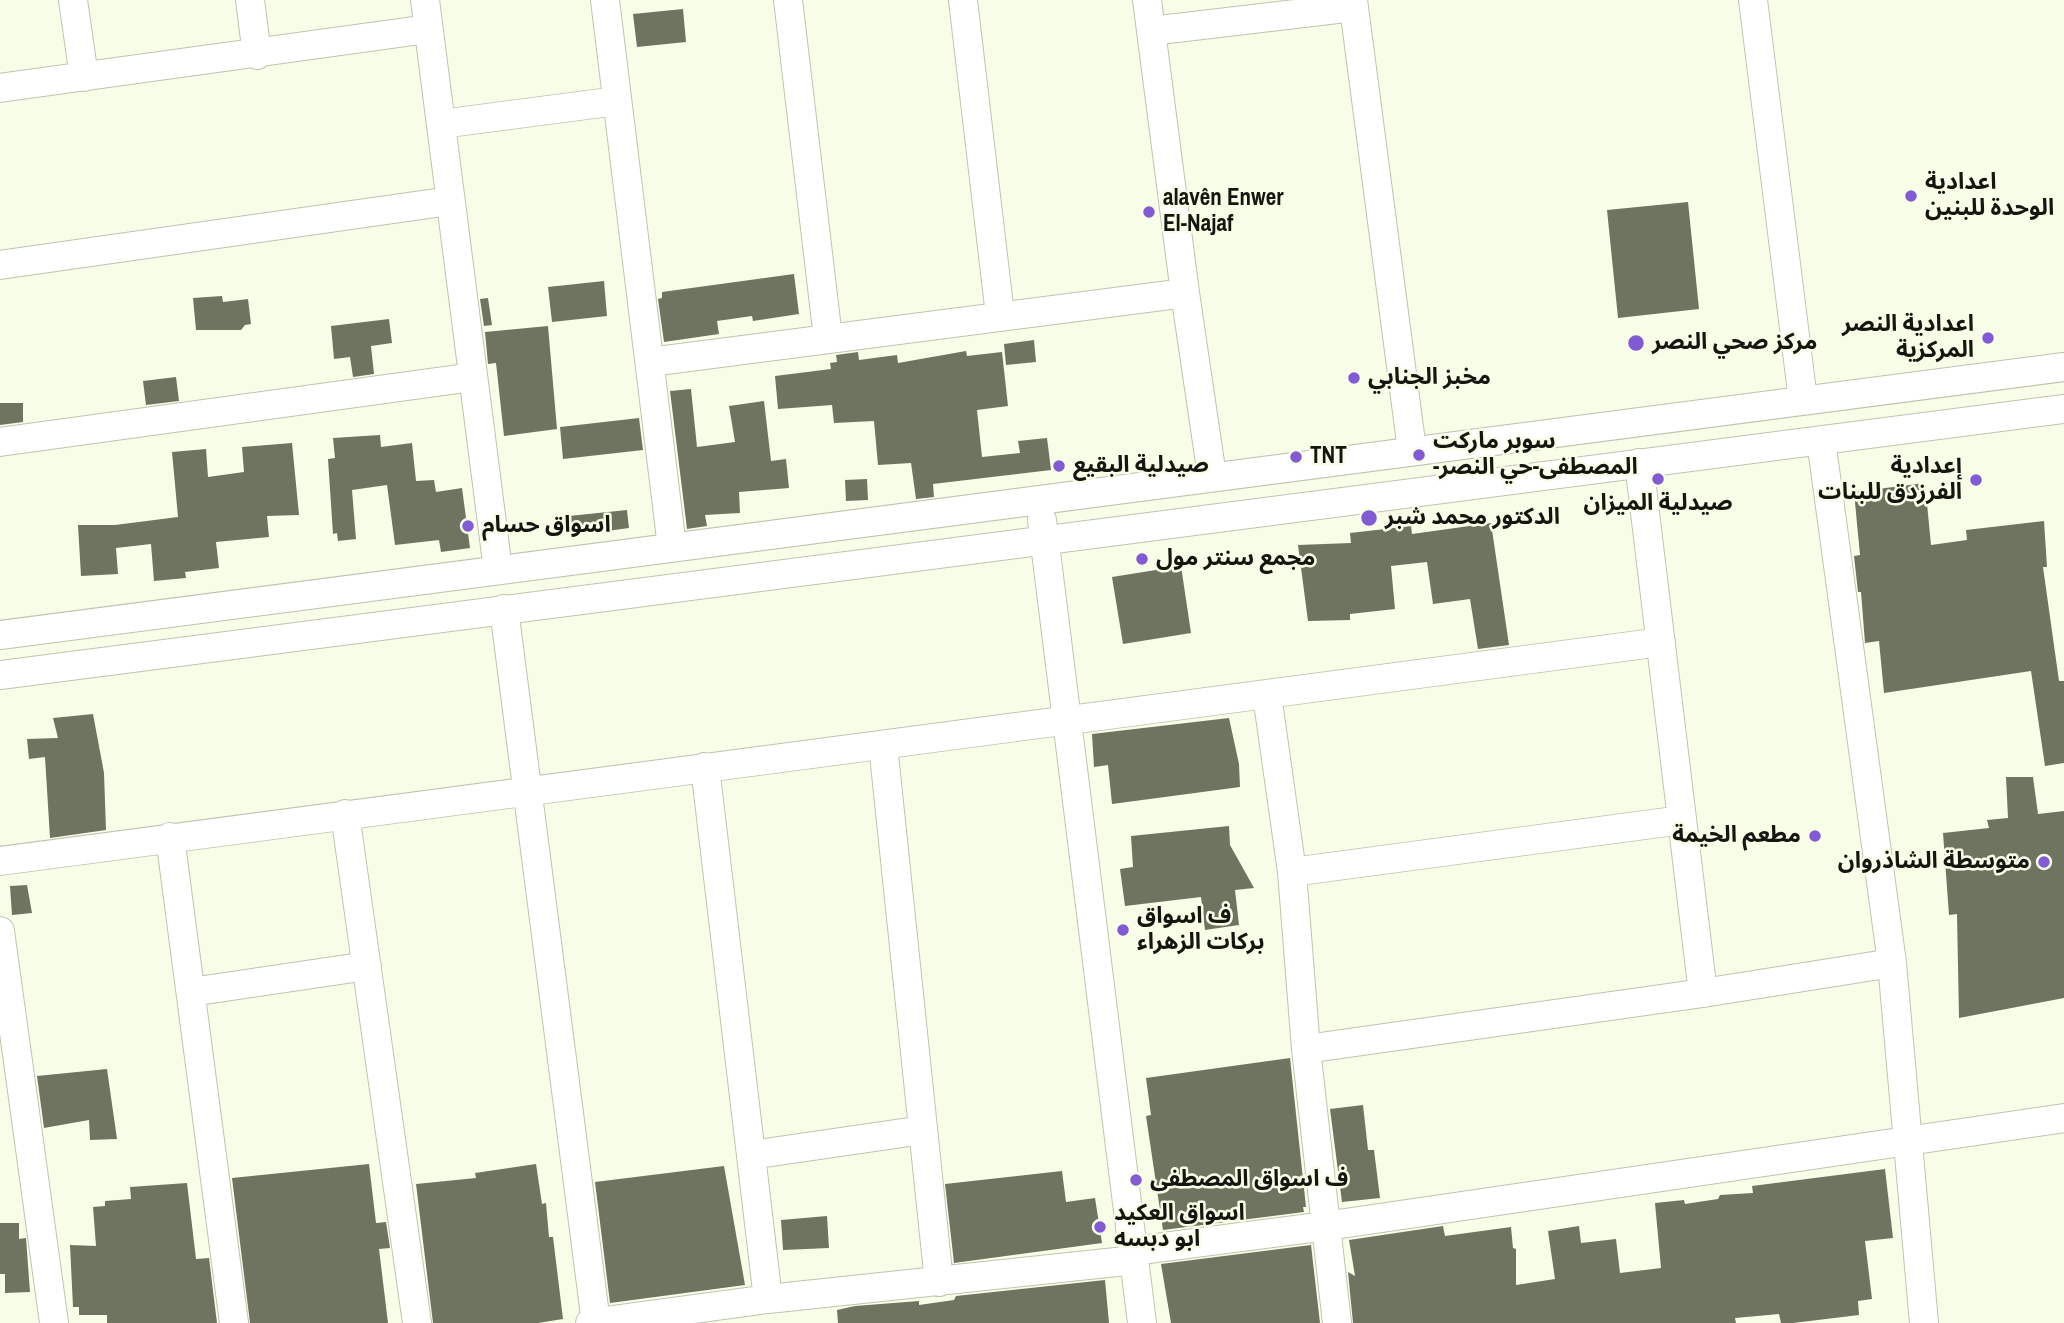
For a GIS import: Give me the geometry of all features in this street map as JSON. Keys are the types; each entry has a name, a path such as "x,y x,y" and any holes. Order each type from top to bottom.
{"street":[{"path":"74,0 84,77"},
{"path":"250,0 257,55"},
{"path":"425,0 498,570"},
{"path":"605,0 672,547"},
{"path":"788,0 828,338"},
{"path":"963,0 1000,315"},
{"path":"1147,0 1212,476"},
{"path":"1753,0 1803,400"},
{"path":"1151,32 1354,4 1412,450"},
{"path":"0,88 428,30"},
{"path":"441,124 617,101"},
{"path":"0,265 450,201"},
{"path":"650,362 1185,293"},
{"path":"0,635 2064,367"},
{"path":"0,442 473,377"},
{"path":"0,675 1044,538 2064,409"},
{"path":"1821,440 1892,963 1924,1323"},
{"path":"1639,463 1703,993"},
{"path":"1098,491 1092,502 1092,513 1096,523 1107,530"},
{"path":"1039,498 1142,1323"},
{"path":"1003,503 1011,512 1014,522 1013,533 1003,544"},
{"path":"504,610 596,1323"},
{"path":"120,620 125,659"},
{"path":"0,862 170,837 1069,722 1661,642"},
{"path":"1267,695 1292,872 1306,1049 1337,1323"},
{"path":"883,745 939,1282"},
{"path":"705,767 768,1300"},
{"path":"345,814 417,1323"},
{"path":"1292,872 1682,820"},
{"path":"170,837 234,1323"},
{"path":"0,931 11,1098 54,1323"},
{"path":"1306,1049 1703,993 1892,963"},
{"path":"191,992 367,966"},
{"path":"590,1323 939,1282 1134,1255 2064,1118"},
{"path":"751,1155 923,1130"}],"building":[{"path":"683,9 686,42 637,47 633,14"},
{"path":"1688,202 1699,309 1618,318 1607,210"},
{"path":"794,274 799,314 753,321 752,316 717,321 719,334 664,342 658,299 662,298 662,292"},
{"path":"604,281 607,316 552,322 548,287"},
{"path":"222,296 223,302 248,299 251,324 245,325 241,330 196,330 193,298"},
{"path":"488,298 492,325 484,326 480,299"},
{"path":"389,319 392,343 371,346 374,374 353,377 350,357 334,359 331,326"},
{"path":"548,326 557,429 504,436 496,363 488,364 485,332"},
{"path":"1034,340 1036,362 1006,365 1004,344"},
{"path":"966,351 967,356 1002,352 1008,406 977,410 982,457 1020,453 1018,441 1047,438 1051,470 933,484 934,497 916,499 911,463 878,465 874,421 834,423 832,405 778,409 775,376 831,369 830,363 837,362 836,355 858,352 859,360 897,355 898,363"},
{"path":"176,377 179,401 146,405 143,381"},
{"path":"691,389 697,447 735,442 729,406 764,401 771,461 786,459 789,488 739,492 740,513 705,515 707,526 687,529 670,391"},
{"path":"0,403 23,403 23,422 0,425"},
{"path":"639,418 643,450 563,459 560,427"},
{"path":"380,435 381,447 412,443 416,481 434,480 436,492 462,488 470,548 441,552 439,540 395,545 387,485 352,490 356,539 338,541 337,533 333,534 328,459 335,458 333,438"},
{"path":"292,443 299,515 267,516 269,537 216,542 219,568 185,572 186,578 154,581 151,544 116,548 118,574 81,576 78,525 115,525 178,517 172,452 206,449 208,477 244,472 242,447"},
{"path":"867,479 868,500 846,501 845,480"},
{"path":"1925,483 1931,545 1967,540 1966,530 2044,521 2047,567 2043,567 2059,681 2064,681 2064,763 2045,766 2031,671 1884,693 1879,641 1865,643 1861,592 1858,592 1854,556 1860,555 1854,492"},
{"path":"627,510 629,528 571,536 569,516"},
{"path":"1491,523 1509,645 1478,649 1470,599 1433,604 1427,562 1391,566 1395,609 1350,614 1350,620 1308,621 1298,545 1351,543 1350,533 1411,526 1412,534"},
{"path":"1181,566 1191,633 1123,644 1112,577"},
{"path":"93,714 104,773 106,830 50,838 45,757 29,759 27,739 58,738 53,718"},
{"path":"1229,718 1239,764 1240,787 1112,804 1108,765 1094,767 1092,734"},
{"path":"2006,777 2033,777 2038,814 2064,811 2064,998 1959,1018 1957,914 1949,915 1943,833 1989,828 1987,820 2008,818"},
{"path":"1229,826 1230,845 1254,888 1235,890 1239,925 1205,930 1201,897 1125,906 1120,869 1133,867 1131,836"},
{"path":"27,885 32,913 12,915 10,886"},
{"path":"1290,1058 1306,1207 1303,1207 1304,1212 1163,1230 1146,1116 1151,1115 1146,1078"},
{"path":"107,1069 117,1139 90,1140 89,1120 44,1128 37,1076"},
{"path":"1363,1105 1368,1150 1374,1150 1380,1198 1342,1202 1330,1109"},
{"path":"369,1164 376,1223 386,1222 390,1248 379,1249 388,1323 250,1323 232,1178"},
{"path":"536,1164 542,1204 546,1203 549,1237 553,1237 563,1319 538,1323 433,1323 416,1184 476,1178 475,1173"},
{"path":"724,1166 745,1285 610,1303 595,1182"},
{"path":"1885,1169 1893,1238 1865,1241 1872,1299 1858,1301 1859,1315 1793,1323 1781,1323 1779,1314 1735,1318 1736,1323 1353,1323 1348,1272 1355,1276 1349,1240 1443,1226 1445,1236 1511,1227 1513,1248 1516,1249 1516,1285 1555,1279 1548,1231 1579,1226 1581,1243 1616,1239 1620,1273 1661,1268 1655,1203 1684,1200 1685,1204 1718,1199 1720,1195 1753,1193 1752,1186"},
{"path":"1062,1171 1066,1202 1095,1198 1102,1243 954,1263 945,1184"},
{"path":"187,1183 196,1259 209,1258 217,1323 107,1323 107,1315 79,1315 79,1307 73,1307 70,1245 96,1246 93,1207 105,1206 105,1201 131,1199 130,1187"},
{"path":"827,1216 829,1248 783,1250 781,1220"},
{"path":"0,1223 19,1223 19,1239 26,1238 30,1292 5,1293 5,1274 0,1274"},
{"path":"1311,1245 1320,1323 1171,1323 1161,1264"},
{"path":"1105,1280 1109,1323 838,1323 837,1310 855,1306 919,1301 919,1305 954,1300 956,1296"}],"place":[{"name":"اعدادية الوحدة للبنين","path":"1911,196"},
{"name":"alavên Enwer El-Najaf","path":"1149,212"},
{"name":"اعدادية النصر المركزية","path":"1988,338"},
{"name":"مركز صحي النصر","path":"1636,343"},
{"name":"مخبز الجنابي","path":"1354,378"},
{"name":"سوبر ماركت -المصطفى-حي النصر","path":"1419,455"},
{"name":"TNT","path":"1296,457"},
{"name":"صيدلية البقيع","path":"1059,466"},
{"name":"صيدلية الميزان","path":"1658,479"},
{"name":"إعدادية الفرزدق للبنات","path":"1976,480"},
{"name":"الدكتور محمد شبر","path":"1369,518"},
{"name":"اسواق حسام","path":"468,526"},
{"name":"مجمع سنتر مول","path":"1142,559"},
{"name":"مطعم الخيمة","path":"1815,836"},
{"name":"متوسطة الشاذروان","path":"2044,862"},
{"name":"ف اسواق بركات الزهراء","path":"1123,930"},
{"name":"ف اسواق المصطفى","path":"1136,1180"},
{"name":"اسواق العكيد ابو دبسه","path":"1100,1227"}]}
